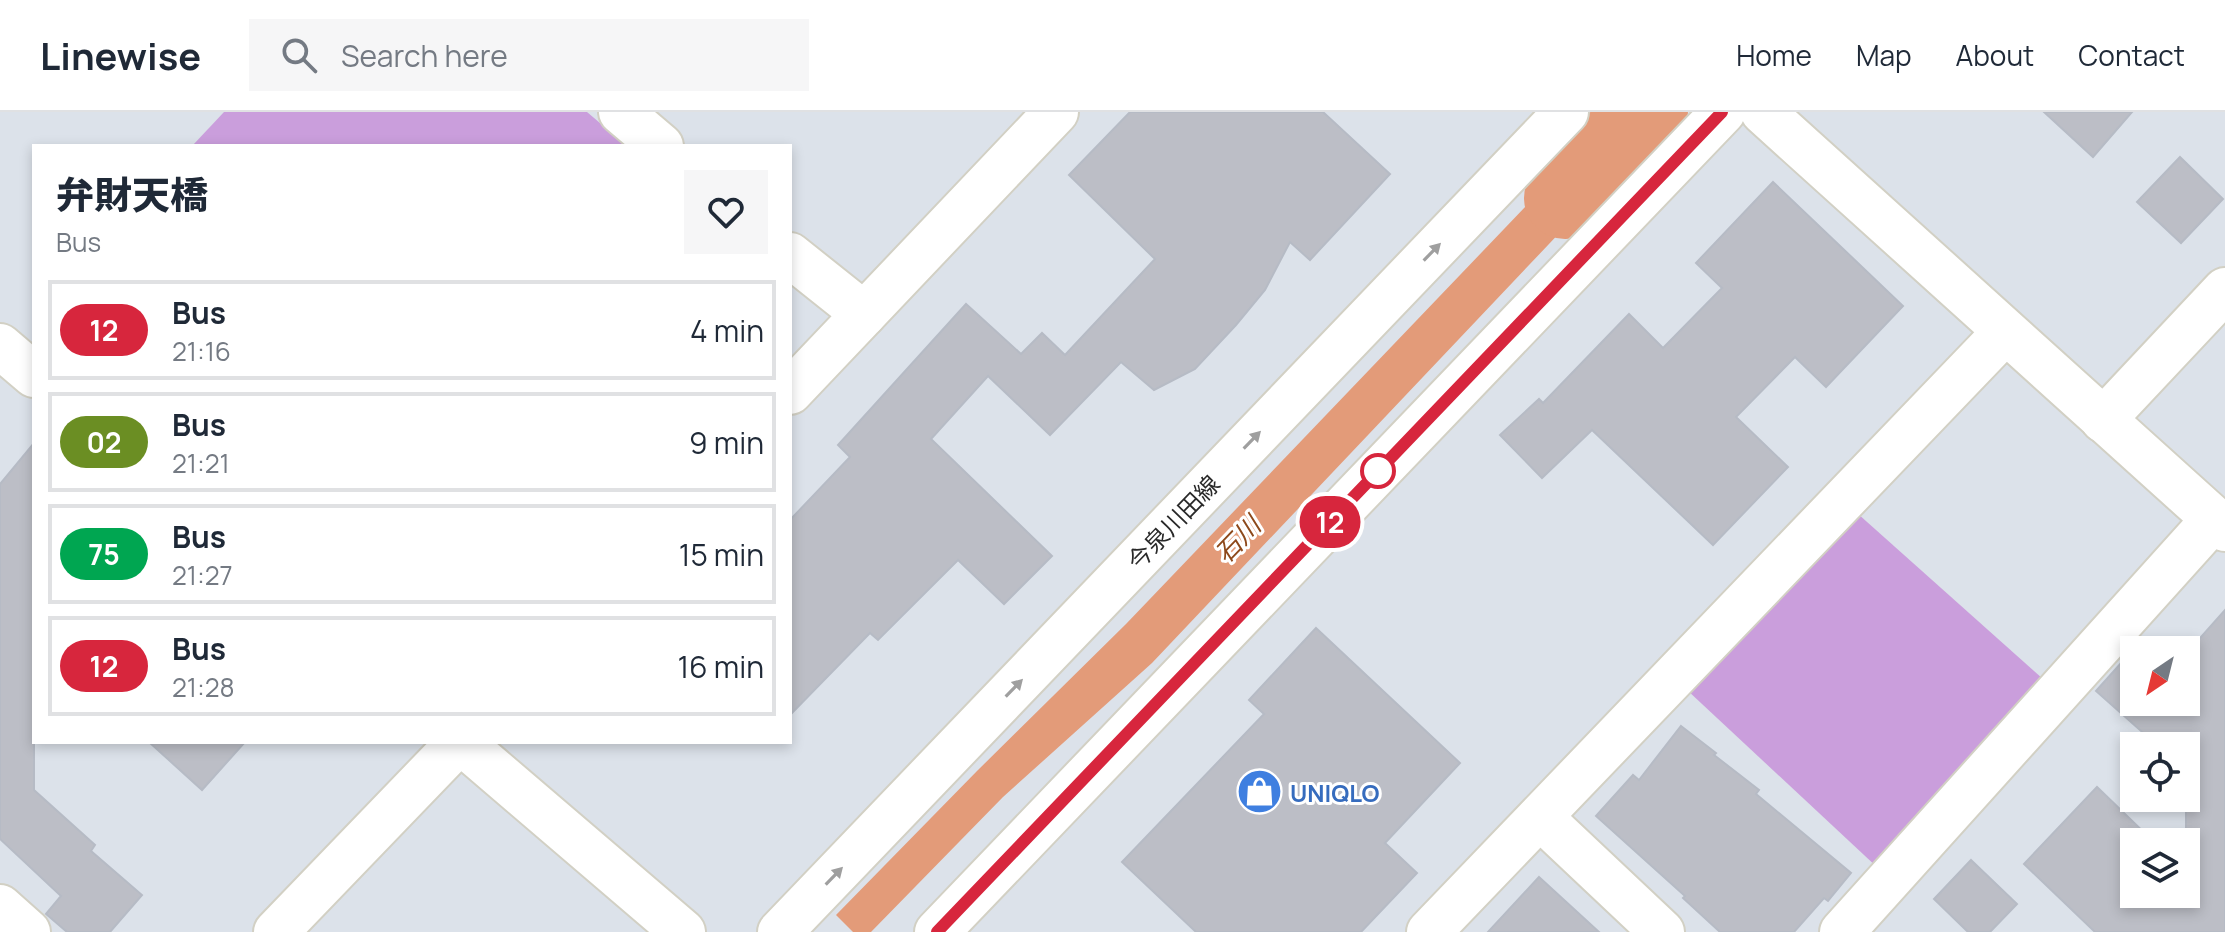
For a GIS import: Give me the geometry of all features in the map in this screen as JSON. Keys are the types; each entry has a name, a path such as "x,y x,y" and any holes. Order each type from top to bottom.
{"street":[{"path":"621,112 659,144"},
{"name":"今泉川田線","path":"780,932 1566,112"},
{"path":"937,932 1723,112"},
{"path":"1763,112 2220,524 1842,932"},
{"path":"792,390 1054,113"},
{"path":"792,257 864,314"},
{"path":"2103,420 2225,290"},
{"path":"1429,932 2005,332"},
{"path":"0,346 32,373"},
{"path":"276,932 458,744"},
{"path":"462,744 683,932"},
{"path":"1540,817 1662,932"},
{"path":"0,907 28,932"}],"shaded area":[{"path":"224,112 587,112 625,144 194,144"},
{"path":"1857,513 2043,679 1879,869 1687,690"}],"water":[{"path":"1616,112 1638,112 1657,130 1152,663 1003,797 871,932 853,932 836,915 1126,624"}],"building":[{"path":"1130,112 1323,112 1390,174 1310,260 1290,242 1265,290 1236,325 1195,369 1154,390 1121,362 1050,435 988,376 931,439 1052,556 1004,604 958,560 878,640 870,633 792,713 792,518 850,457 838,445 966,304 1021,354 1042,333 1065,355 1155,259 1069,175"},
{"path":"2044,112 2132,112 2093,157"},
{"path":"2180,157 2223,199 2181,243 2137,202"},
{"path":"1773,182 1903,306 1826,387 1795,357 1736,417 1788,467 1713,545 1592,430 1542,478 1500,435 1539,399 1543,403 1629,314 1663,348 1722,288 1696,263"},
{"path":"32,445 34,790 95,845 91,851 142,895 110,932 67,932 46,914 61,896 0,839 0,484"},
{"path":"2225,610 2225,932 2095,932 2024,864 2097,787 2139,828 2120,828 2120,908 2200,908 2200,828 2186,828 2186,812 2200,812 2200,732 2142,732 2124,716 2200,716 2200,638"},
{"name":"UNIQLO","path":"1316,628 1460,763 1385,843 1417,873 1361,932 1196,932 1122,862 1264,714 1249,700"},
{"path":"2120,664 2120,712 2096,691"},
{"path":"1681,726 1759,790 1756,794 1851,873 1828,901 1824,898 1794,932 1720,932 1596,816 1633,775 1639,780"},
{"path":"151,744 243,744 202,790"},
{"path":"1971,860 2017,904 1990,932 1968,932 1934,899"},
{"path":"1539,877 1599,932 1488,932"}],"waterway":[{"name":"石川","path":"1565,198 1647,112"}],"bus line":[{"name":"12","path":"937,932 1722,112"}],"place":[{"name":"UNIQLO","path":"1259,792"}]}
